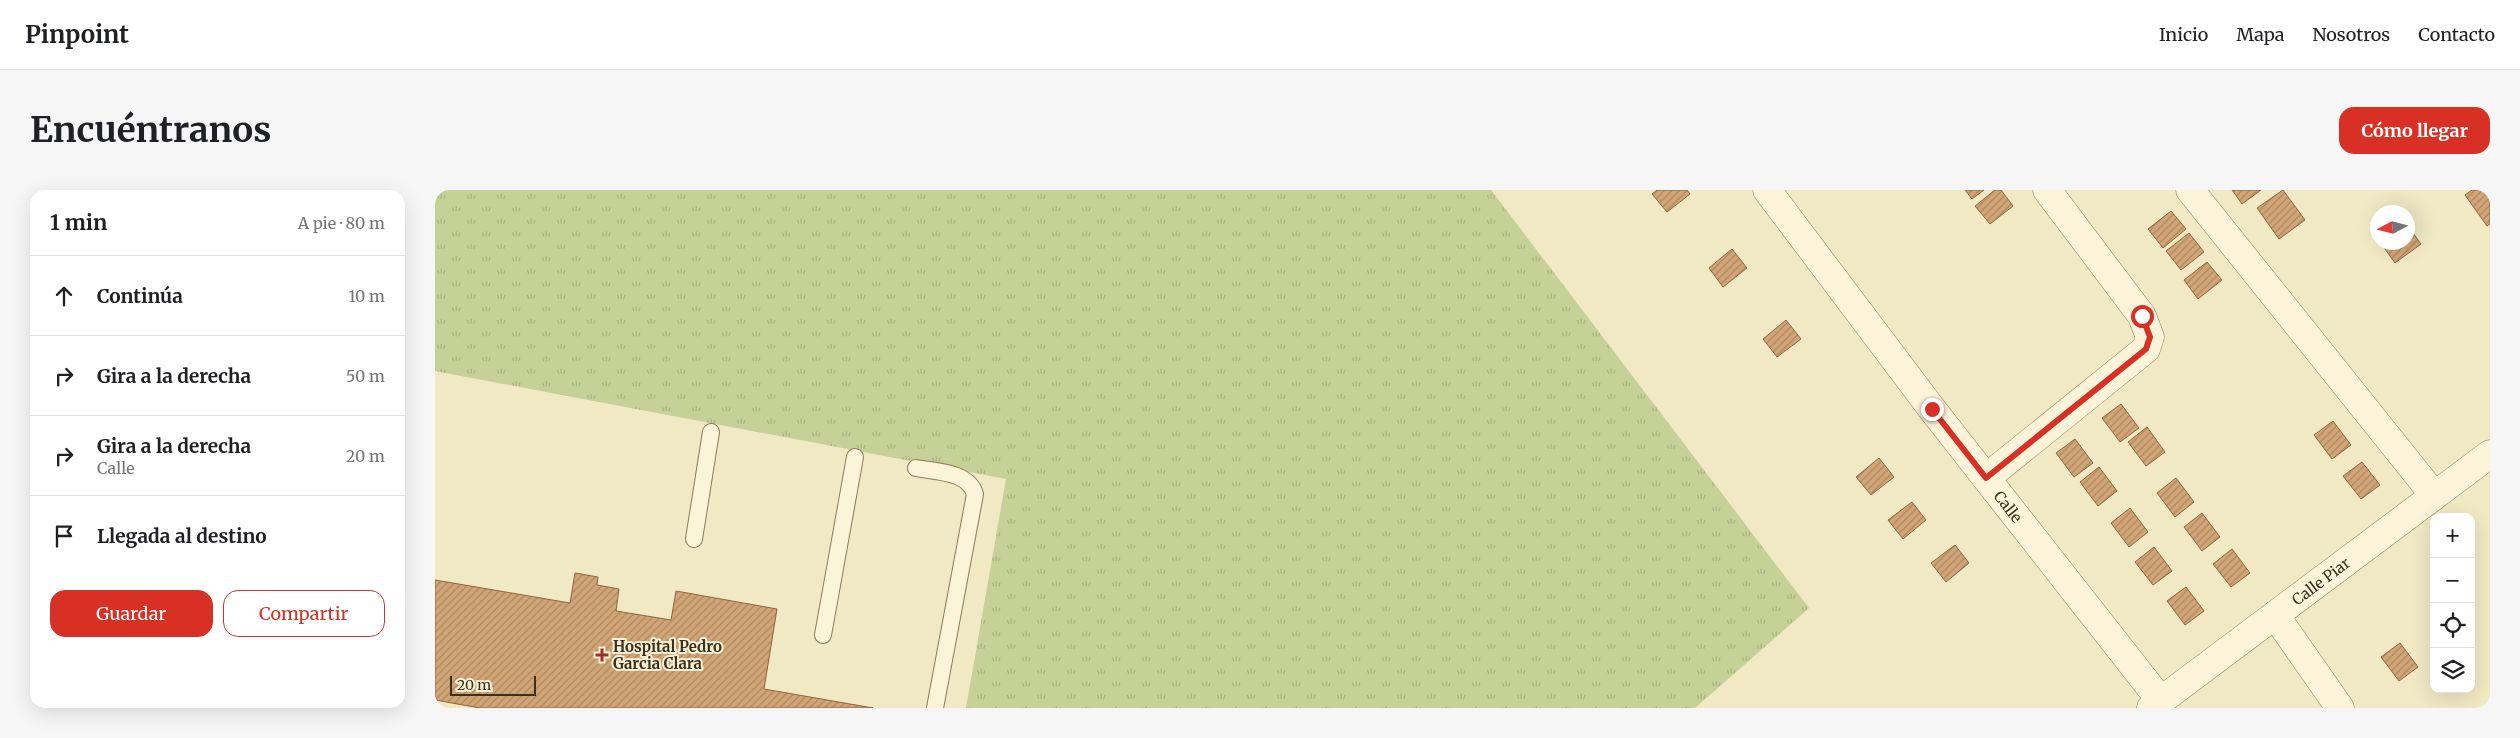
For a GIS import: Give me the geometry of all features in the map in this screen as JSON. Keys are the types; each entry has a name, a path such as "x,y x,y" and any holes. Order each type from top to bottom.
{"street":[{"name":"Calle","path":"1767,190 2156,704"},
{"path":"1986,478 2146,349 2150,337 2142,316 2047,190"},
{"path":"2190,190 2434,495"},
{"name":"Calle Piar","path":"2156,704 2490,454"},
{"path":"2275,615 2340,708"}],"lane":[{"path":"694,539 711,432"},
{"path":"823,635 855,457"},
{"path":"916,468 966,478 972,485 975,494 935,708"}],"green space":[{"path":"435,190 1491,190 1809,608 1695,708 966,708 1006,479 435,371"}],"building":[{"path":"1657,190 1687,190 1690,194 1667,212 1652,194"},
{"path":"1965,190 1984,190 1972,199"},
{"path":"1995,190 2001,190 2013,206 1990,224 1975,206"},
{"path":"2232,190 2261,190 2242,204"},
{"path":"2283,190 2305,220 2279,239 2257,208"},
{"path":"2472,190 2490,190 2490,224 2487,226 2465,195"},
{"path":"2171,211 2186,229 2163,248 2148,229"},
{"path":"2189,233 2204,252 2181,270 2166,251"},
{"path":"2415,236 2421,244 2415,248"},
{"path":"1732,249 1747,268 1723,287 1709,268"},
{"path":"2386,250 2413,250 2395,263"},
{"path":"2207,262 2222,280 2198,299 2184,280"},
{"path":"1786,320 1801,339 1777,357 1763,339"},
{"path":"2121,404 2139,428 2120,442 2102,418"},
{"path":"2333,421 2351,445 2332,459 2314,435"},
{"path":"2147,427 2165,452 2146,466 2128,442"},
{"path":"2075,439 2093,463 2074,477 2056,453"},
{"path":"1879,458 1894,477 1871,495 1856,477"},
{"path":"2362,462 2380,485 2361,499 2343,476"},
{"path":"2099,467 2117,491 2098,506 2080,482"},
{"path":"2176,478 2194,502 2175,517 2157,493"},
{"path":"1912,502 1926,520 1903,539 1888,520"},
{"path":"2130,508 2148,532 2129,547 2111,523"},
{"path":"2202,513 2220,537 2202,551 2184,527"},
{"path":"1955,545 1969,563 1946,582 1931,563"},
{"path":"2154,547 2172,571 2153,585 2135,562"},
{"path":"2232,549 2250,573 2231,587 2213,564"},
{"name":"Hospital Pedro Garcia Clara","path":"575,573 598,577 597,585 619,589 616,611 671,620 676,591 777,609 764,689 873,708 480,708 435,700 435,580 570,603"},
{"path":"2186,587 2204,611 2185,625 2167,601"},
{"path":"2400,643 2418,667 2399,681 2381,657"}],"place":[{"name":"Hospital Pedro Garcia Clara","path":"602,655"}],"route":[{"path":"1932,409 1986,478 2146,349 2150,337 2142,316"}]}
